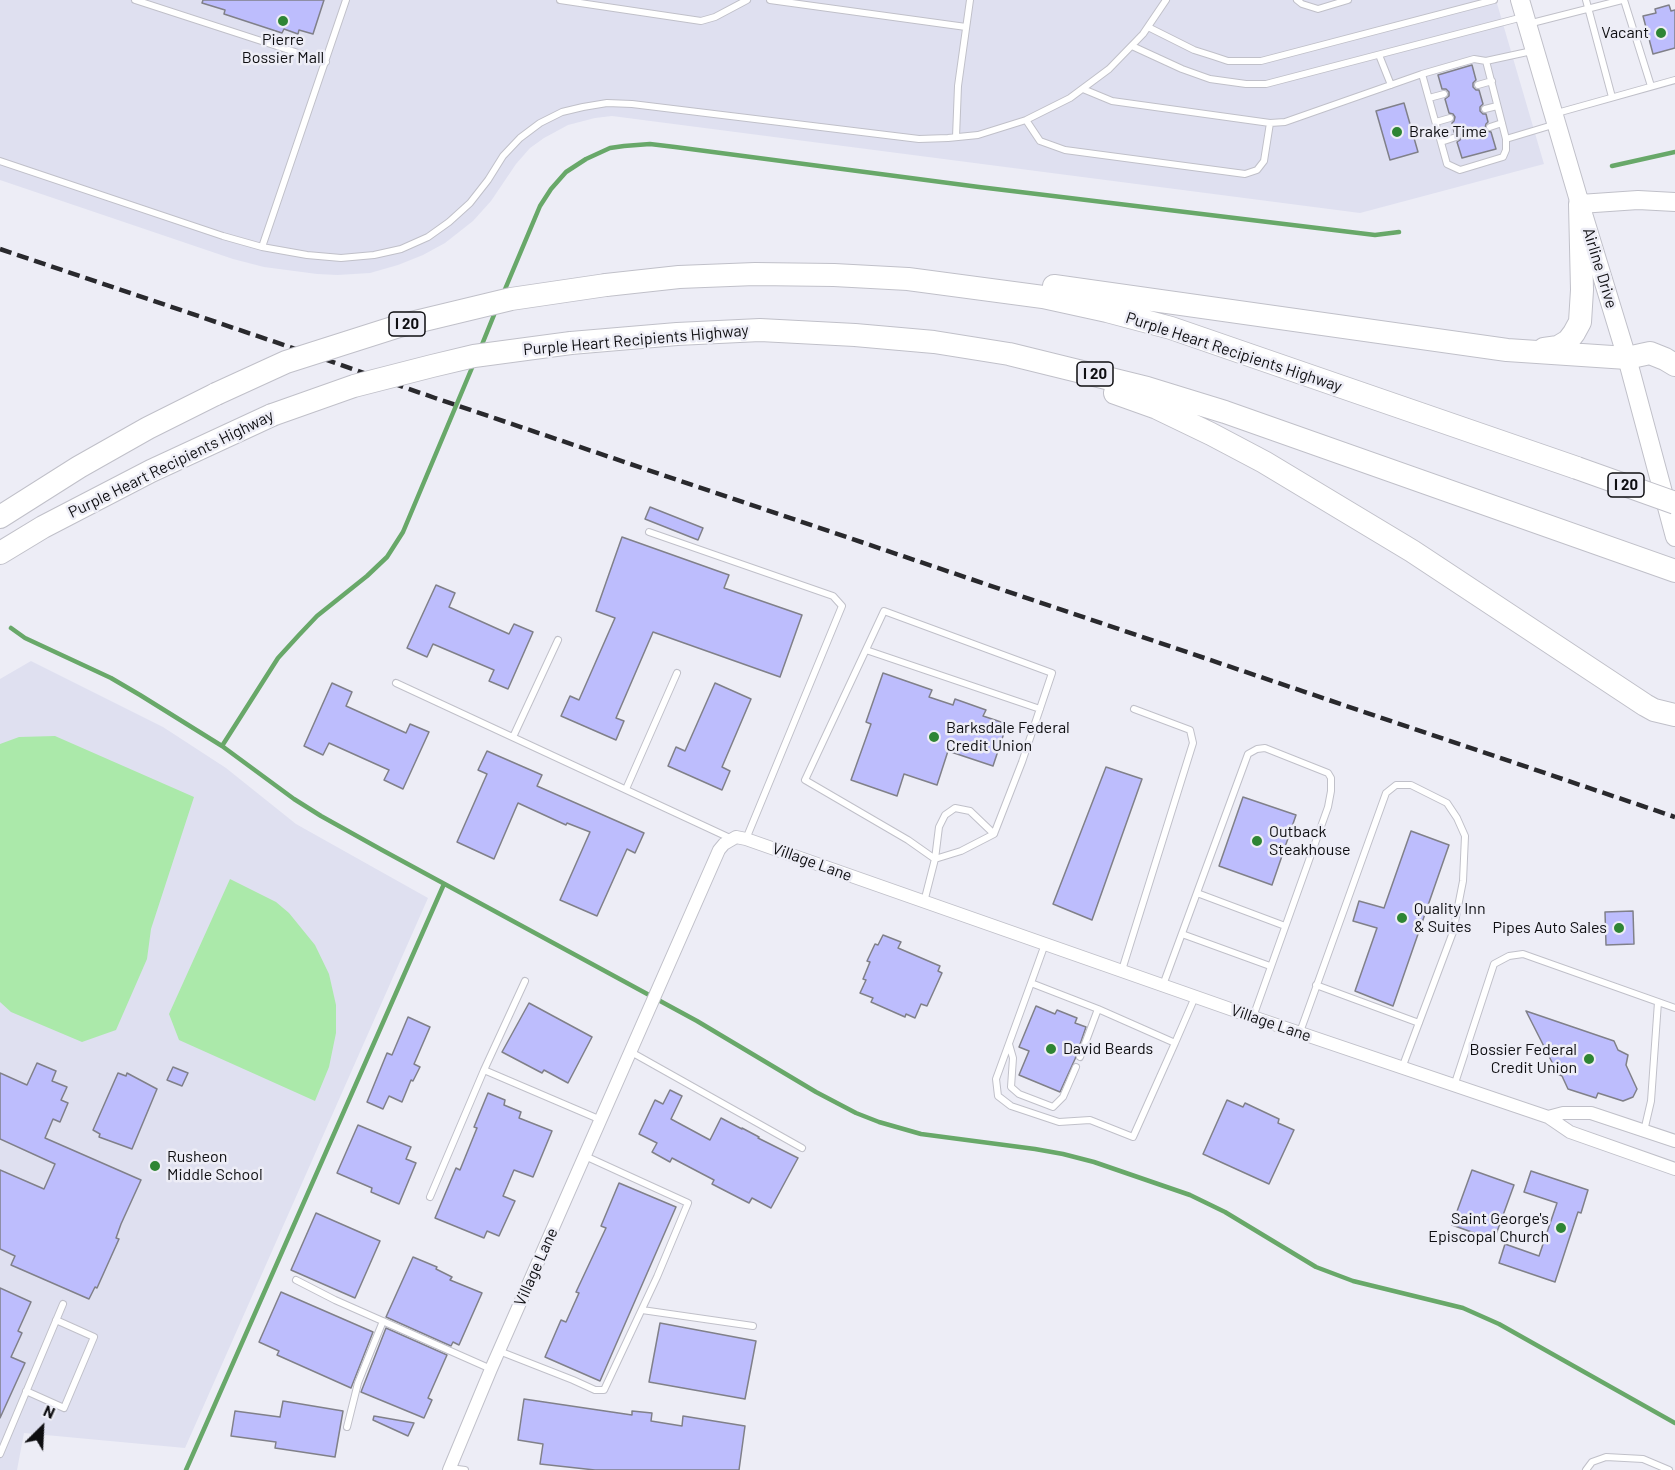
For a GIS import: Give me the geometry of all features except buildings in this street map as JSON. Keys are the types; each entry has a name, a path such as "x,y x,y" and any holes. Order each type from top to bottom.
{"highway":[{"path":"1507,350 1558,347 1568,341 1580,322 1580,204"},
{"name":"Purple Heart Recipients Highway","path":"0,517 79,467 148,428 286,362 332,346 399,326 512,299 679,277 755,274 908,279 1043,297 1107,311 1171,328 1675,503"},
{"path":"908,279 992,279 1045,284 1507,350 1627,358 1650,353 1675,365"},
{"name":"Purple Heart Recipients Highway","path":"0,553 43,527 151,471 272,415 354,386 484,354 571,343 760,330 934,342 1009,354 1147,387 1675,571"},
{"path":"1066,367 1109,390 1157,408 1264,462 1412,551 1645,705 1654,710 1675,715"}],"main road":[{"name":"Airline Drive","path":"1524,13 1627,358 1675,537"},
{"path":"1580,204 1638,200 1675,202"}],"street":[{"name":"Village Lane","path":"450,1469 491,1369 719,850 732,839 740,837 1548,1118 1570,1132 1675,1169"},
{"name":"Village Lane","path":"1548,1118 1563,1113 1591,1113 1675,1141"}],"lane":[{"path":"135,0 326,62"},
{"path":"262,247 346,0"},
{"path":"560,0 701,21 715,17 747,0"},
{"path":"770,0 966,27"},
{"path":"956,137 958,86 970,0"},
{"path":"0,161 262,247 341,258 374,255 401,249 428,237 450,222 465,208 488,180 503,156 520,138 540,123 562,112 607,103 632,104 919,139 978,135 1026,120 1083,89 1109,69 1132,46 1166,0"},
{"path":"1297,0 1318,9 1348,0"},
{"path":"1148,27 1194,50 1228,61 1261,62 1494,0"},
{"path":"1586,0 1612,97"},
{"path":"1132,46 1210,79 1266,84 1379,55 1524,13 1588,8 1623,0 1651,86"},
{"path":"1083,89 1112,101 1270,123 1285,122 1422,74 1474,59 1486,61 1535,50"},
{"path":"1379,55 1391,85"},
{"path":"1422,74 1447,164 1460,170 1503,157 1506,150 1506,139 1486,61"},
{"path":"1506,139 1612,97 1675,80"},
{"path":"1478,85 1492,81"},
{"path":"1430,98 1444,94"},
{"path":"1485,109 1497,106"},
{"path":"1436,122 1450,118"},
{"path":"1026,120 1041,141 1065,150 1245,174 1257,170 1264,161 1270,123"},
{"path":"1490,127 1502,123"},
{"path":"1441,142 1456,137"},
{"path":"649,532 833,596 842,606 746,838"},
{"path":"884,611 1052,673 1022,762 994,834 961,851 935,859 908,840 805,780 884,611"},
{"path":"513,737 558,640"},
{"path":"866,650 1040,710"},
{"path":"626,789 677,673"},
{"path":"396,683 732,839"},
{"path":"1122,970 1193,743 1190,730 1134,709"},
{"path":"1162,985 1248,754 1265,748 1328,773 1331,778 1328,807 1253,1017"},
{"path":"1300,1032 1386,793 1396,785 1411,785 1447,803 1465,836 1463,881 1453,933 1402,1068"},
{"path":"924,902 935,859 939,827 945,815 955,808 970,811 994,834"},
{"path":"1197,893 1285,926"},
{"path":"1182,934 1270,966"},
{"path":"1045,943 996,1079 998,1096 1011,1106 1059,1122 1090,1120 1133,1137 1195,996"},
{"path":"1454,1086 1494,964 1509,956 1523,954 1675,1008"},
{"path":"430,1197 525,981"},
{"path":"1031,983 1175,1043"},
{"path":"1316,986 1419,1023"},
{"path":"1644,1131 1651,1101 1658,1002"},
{"path":"1080,1058 1098,1010"},
{"path":"1009,1043 1013,1058 1011,1087 1019,1094 1053,1107 1063,1097 1076,1067"},
{"path":"631,1052 802,1148"},
{"path":"484,1070 601,1120"},
{"path":"499,1351 595,1390 604,1390 642,1310 688,1203 585,1156"},
{"path":"296,1280 491,1369"},
{"path":"0,1454 63,1304"},
{"path":"642,1310 753,1326"},
{"path":"26,1391 64,1408 94,1337 56,1320"},
{"path":"347,1427 358,1383 383,1321"},
{"path":"1586,1470 1592,1462 1606,1457 1644,1459 1669,1470"},
{"path":"450,1469 465,1470"}],"shaded area":[{"path":"0,0 1496,0 1544,164 1360,213 612,116 568,125 530,148 491,201 473,221 445,243 423,255 370,273 317,274 264,267 233,259 0,180"},
{"name":"Rusheon Middle School","path":"31,661 163,727 226,768 296,824 428,898 185,1448 24,1433 17,1470 0,1470 0,679"}],"green space":[{"path":"55,736 194,797 151,929 147,959 116,1030 82,1042 11,1012 0,1002 0,744 19,737"},
{"path":"230,879 276,902 289,913 315,945 329,974 336,1005 336,1033 329,1067 315,1101 179,1040 169,1014"}],"waterway":[{"path":"503,294 540,206 566,172 586,159 610,148 650,144 1375,235 1399,232"},
{"path":"1612,166 1675,152"},
{"path":"481,347 496,310"},
{"path":"222,746 278,658 317,616 387,557 403,532 474,363"},
{"path":"11,628 25,638 111,678 140,695 222,746 321,816 697,1021 816,1092 856,1113 921,1134 1063,1154 1094,1162 1190,1195 1225,1212 1316,1267 1353,1281 1463,1308 1499,1324 1675,1423"},
{"path":"186,1470 444,884"}],"railway":[{"path":"0,249 1675,817"}],"place":[{"name":"Pierre Bossier Mall","path":"283,21"},
{"name":"Vacant","path":"1661,33"},
{"name":"Brake Time","path":"1397,132"},
{"name":"Barksdale Federal Credit Union","path":"934,737"},
{"name":"Outback Steakhouse","path":"1257,841"},
{"name":"Quality Inn & Suites","path":"1402,918"},
{"name":"Pipes Auto Sales","path":"1619,928"},
{"name":"David Beards","path":"1051,1049"},
{"name":"Bossier Federal Credit Union","path":"1589,1059"},
{"name":"Rusheon Middle School","path":"155,1166"},
{"name":"Saint George's Episcopal Church","path":"1561,1228"}]}
